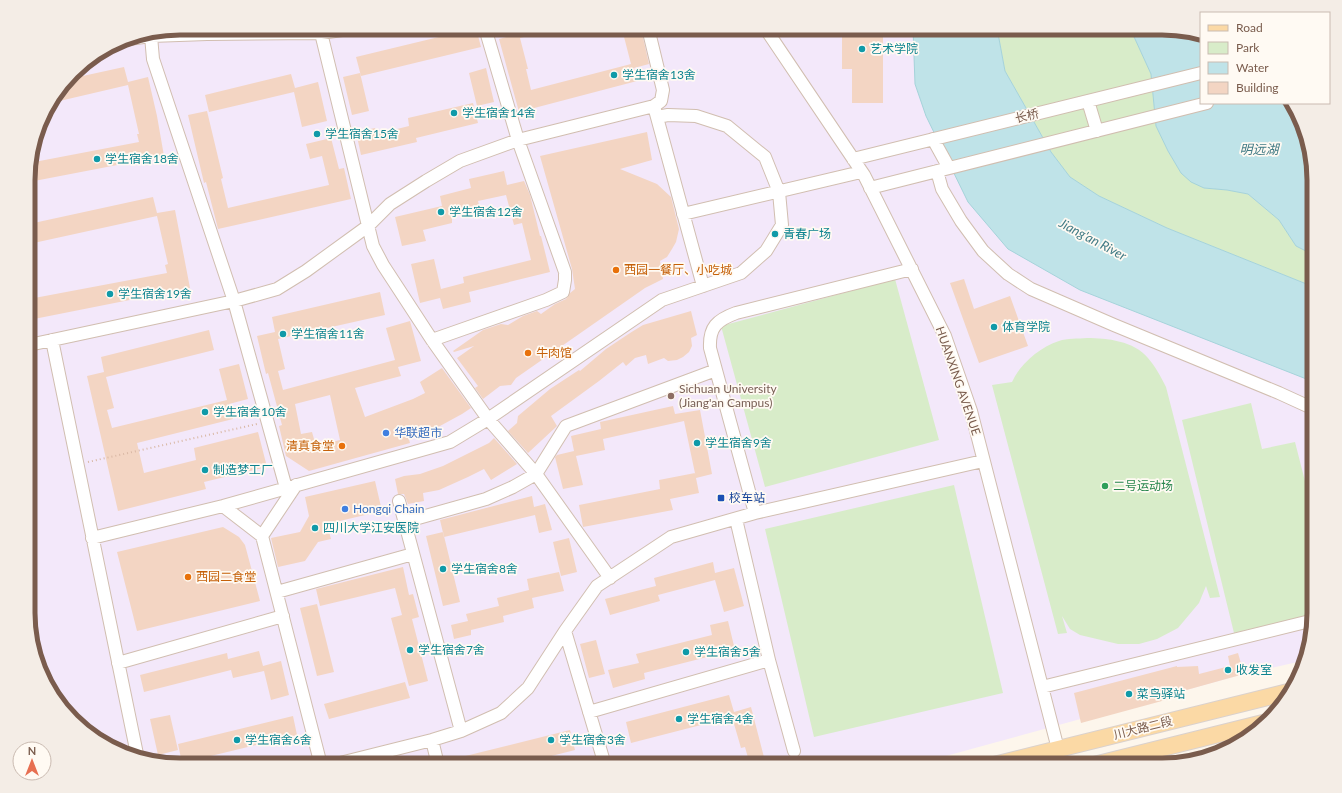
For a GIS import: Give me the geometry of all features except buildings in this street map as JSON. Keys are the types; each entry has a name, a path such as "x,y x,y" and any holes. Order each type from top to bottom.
{"main road":[{"name":"川大路二段","path":"1020,758 1284,693"},
{"name":"川大路二段","path":"1122,758 1254,725"}],"street":[{"path":"166,35 179,35"},
{"path":"321,35 373,246 383,265 432,340 488,418 536,474 610,578"},
{"path":"432,340 546,300 563,292 565,272 518,140 487,35"},
{"path":"650,35 663,90 661,101 655,111 703,286"},
{"name":"HUANXING AVENUE","path":"769,35 861,172 945,336 970,411 1058,748"},
{"path":"151,38 153,59 234,301 268,421 291,487 262,536"},
{"name":"长桥","path":"853,160 1200,73"},
{"path":"1088,101 1097,131"},
{"path":"870,188 1203,104"},
{"path":"35,344 234,301 277,289 306,271 368,226 390,204 460,161 518,140 655,111 668,115 696,116 727,126 765,157 779,192 782,225 766,251 741,273 662,300 488,418 450,442 223,506 92,538"},
{"path":"935,139 945,169 942,189 961,221 983,251 1008,274 1031,289 1114,326 1307,406"},
{"path":"683,214 861,172"},
{"path":"755,513 710,348 710,338 714,325 725,317 736,313 912,269"},
{"path":"52,340 136,751"},
{"path":"404,522 486,499 513,488 536,474 566,426 716,370"},
{"path":"360,758 432,740 461,731 501,714 528,688 596,586 671,537 755,513 983,461"},
{"path":"398,501 461,731"},
{"path":"223,506 262,536 319,758"},
{"path":"736,519 769,660 794,751"},
{"path":"277,592 413,554"},
{"path":"118,663 283,616"},
{"path":"1042,687 1307,622"},
{"path":"565,632 603,758"},
{"path":"589,712 769,660"},
{"path":"432,740 436,758"}],"path":[{"path":"77,465 268,421"}],"shaded area":[{"name":"Sichuan University (Jiang'an Campus)","path":"170,35 1172,35 1200,40 1200,104 1286,104 1296,124 1302,142 1307,170 1306,632 1298,662 1244,674 938,758 170,758 142,753 124,747 99,734 84,722 77,716 59,694 46,669 36,632 35,170 40,142 46,124 59,99 71,84 77,77 99,59 124,46 142,40"}],"green space":[{"path":"998,35 1133,35 1151,74 1156,126 1181,173 1204,188 1248,194 1279,220 1296,246 1307,252 1307,284 1167,228 1099,196 1070,177 1051,152 1005,71"},
{"path":"895,279 939,440 765,487 721,326"},
{"name":"二号运动场","path":"1087,338 1111,340 1128,344 1142,352 1151,361 1164,383 1220,597 1210,598 1206,586 1199,603 1178,628 1157,639 1139,644 1118,644 1080,635 1070,629 1062,616 1067,633 1058,634 992,385 1012,382 1025,363 1045,347 1065,339"},
{"name":"二号运动场","path":"1251,403 1262,449 1295,442 1307,489 1307,616 1234,633 1182,420"},
{"path":"954,485 1003,693 814,737 765,529"}],"water":[{"name":"Jiang'an River","path":"913,35 998,35 1005,71 1051,152 1070,177 1099,196 1167,228 1307,284 1307,379 1080,290 1008,249 968,202 926,116 915,84"},
{"name":"明远湖","path":"1133,35 1172,35 1191,38 1200,40 1200,104 1286,104 1296,124 1306,161 1307,252 1296,246 1279,220 1248,194 1204,188 1191,182 1181,173 1156,126 1151,74"}],"place":[{"name":"艺术学院","path":"862,49"},
{"name":"学生宿舍13舍","path":"614,75"},
{"name":"学生宿舍14舍","path":"454,113"},
{"name":"学生宿舍15舍","path":"317,134"},
{"name":"学生宿舍18舍","path":"97,159"},
{"name":"学生宿舍12舍","path":"441,212"},
{"name":"青春广场","path":"775,234"},
{"name":"西园一餐厅、小吃城","path":"616,270"},
{"name":"学生宿舍19舍","path":"110,294"},
{"name":"体育学院","path":"994,327"},
{"name":"学生宿舍11舍","path":"283,334"},
{"name":"牛肉馆","path":"528,353"},
{"name":"Sichuan University (Jiang'an Campus)","path":"671,396"},
{"name":"学生宿舍10舍","path":"205,412"},
{"name":"华联超市","path":"386,433"},
{"name":"学生宿舍9舍","path":"697,443"},
{"name":"清真食堂","path":"342,446"},
{"name":"制造梦工厂","path":"205,470"},
{"name":"二号运动场","path":"1105,486"},
{"name":"校车站","path":"721,498"},
{"name":"Hongqi Chain","path":"345,509"},
{"name":"四川大学江安医院","path":"315,528"},
{"name":"学生宿舍8舍","path":"443,569"},
{"name":"西园二食堂","path":"188,577"},
{"name":"学生宿舍7舍","path":"410,650"},
{"name":"学生宿舍5舍","path":"686,652"},
{"name":"收发室","path":"1228,670"},
{"name":"菜鸟驿站","path":"1129,694"},
{"name":"学生宿舍4舍","path":"679,719"},
{"name":"学生宿舍6舍","path":"237,740"},
{"name":"学生宿舍3舍","path":"551,740"}]}
